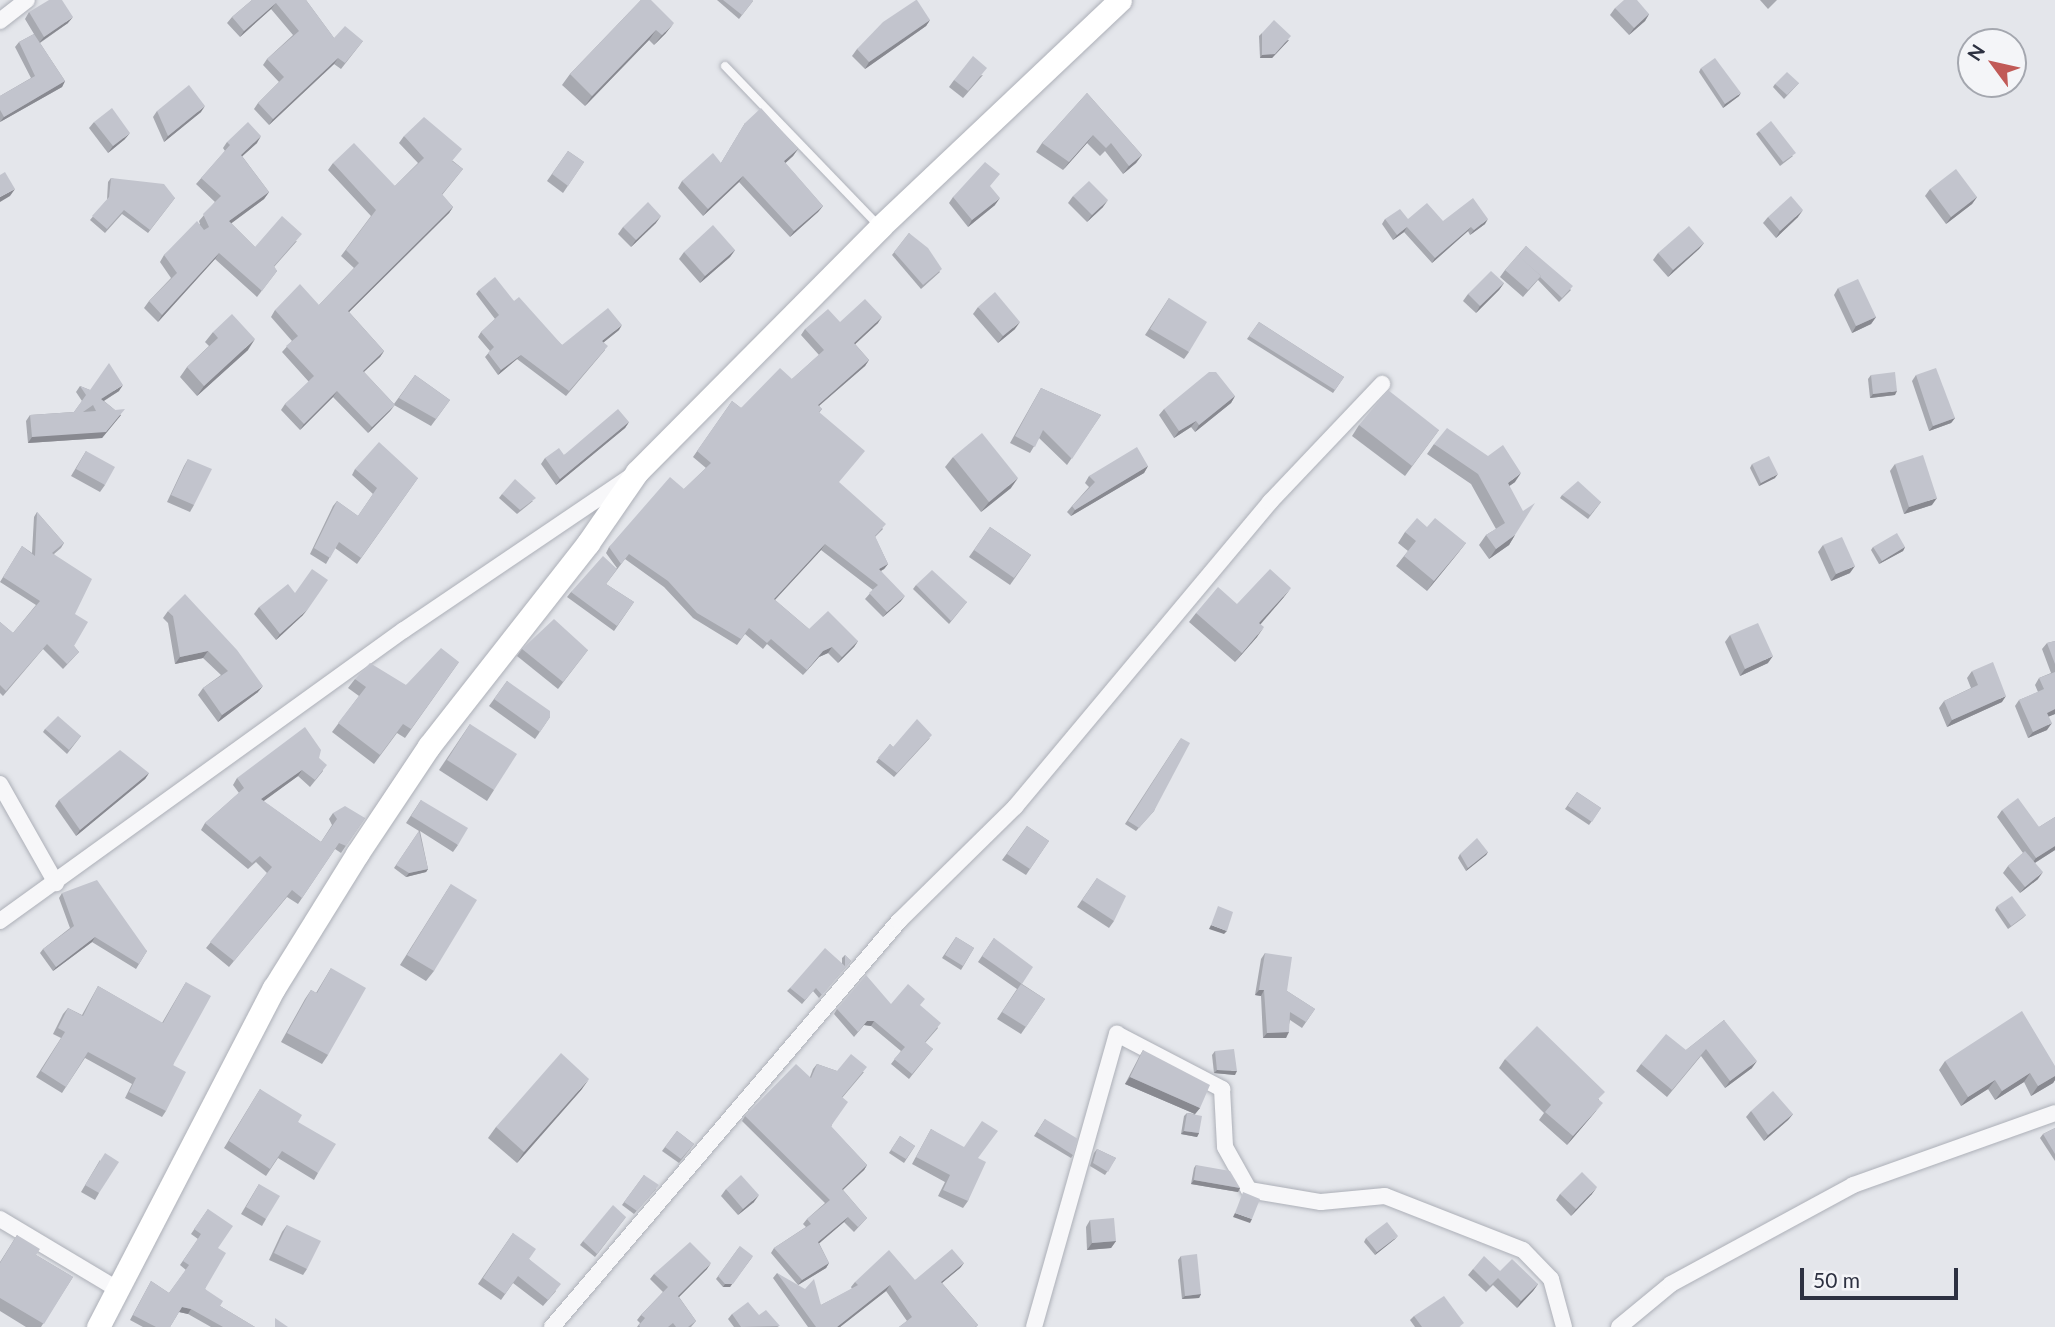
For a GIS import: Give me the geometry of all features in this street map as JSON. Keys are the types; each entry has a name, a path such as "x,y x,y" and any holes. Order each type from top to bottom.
{"main road":[{"path":"98,1327 274,988 357,854 429,746 588,543 636,472 880,227 1120,0"}],"street":[{"path":"0,21 27,0"},
{"path":"552,1327 899,921 1015,807 1270,502 1382,384"},
{"path":"0,922 393,638 636,472"},
{"path":"0,784 56,883"},
{"path":"1034,1327 1117,1034 1222,1089 1225,1147 1249,1189 1321,1202 1385,1196 1523,1250 1551,1279 1564,1327"},
{"path":"1619,1327 1671,1284 1853,1185 2055,1114"},
{"path":"0,1219 117,1289"}],"lane":[{"path":"725,66 880,227"}],"building":[{"path":"49,0 62,0 73,17 44,37 29,12"},
{"path":"252,0 306,0 334,38 345,26 363,41 345,63 338,58 273,119 258,103 284,77 267,59 299,31 276,3 244,31 232,17"},
{"path":"641,0 651,0 674,23 662,35 656,30 592,96 570,74"},
{"path":"723,0 752,0 753,1 742,15"},
{"path":"916,0 930,20 869,62 857,49 883,22"},
{"path":"1624,0 1637,0 1649,14 1634,28 1615,8"},
{"path":"1274,20 1291,36 1275,54 1262,55 1262,33"},
{"path":"34,34 65,81 4,117 0,110 0,96 35,76 19,42"},
{"path":"973,56 987,68 968,91 954,80"},
{"path":"1715,58 1741,93 1725,104 1701,68"},
{"path":"1787,72 1799,83 1787,95 1775,84"},
{"path":"189,85 205,106 168,136 157,111"},
{"path":"1087,93 1142,155 1129,166 1111,143 1106,148 1093,135 1069,162 1042,143"},
{"path":"112,108 130,133 113,146 94,122"},
{"path":"761,108 798,149 784,161 823,206 794,231 743,176 708,209 682,181 713,153 721,163 745,123"},
{"path":"424,117 462,149 452,161 463,169 442,194 453,207 348,311 384,351 363,371 395,405 372,427 337,391 304,424 285,404 314,376 286,346 298,336 275,310 300,284 319,305 359,263 346,250 376,210 333,163 354,143 395,186 424,158 404,136"},
{"path":"1771,121 1796,153 1783,162 1759,131"},
{"path":"248,122 261,136 241,155 269,192 229,221 255,247 282,216 302,234 274,266 277,271 262,291 219,253 162,315 149,301 177,273 164,255 197,221 204,230 209,227 203,214 221,196 201,178 230,145 227,142"},
{"path":"568,151 584,162 568,186 552,174"},
{"path":"985,162 1000,174 990,186 1000,198 972,220 953,197"},
{"path":"1956,169 1977,197 1951,217 1930,189"},
{"path":"5,172 15,189 0,197 0,175"},
{"path":"111,178 164,184 175,198 150,230 124,210 107,229 92,216 109,197"},
{"path":"1089,181 1108,200 1092,215 1073,196"},
{"path":"1791,196 1803,210 1780,231 1768,217"},
{"path":"1473,198 1488,219 1474,230 1471,227 1435,258 1407,227 1397,235 1385,219 1400,209 1408,219 1427,203 1443,221"},
{"path":"648,202 661,216 636,240 623,227"},
{"path":"713,225 735,250 705,276 684,252"},
{"path":"1689,226 1704,243 1673,270 1658,253"},
{"path":"909,233 928,248 942,269 923,285 894,252"},
{"path":"1526,246 1573,286 1562,298 1518,256"},
{"path":"1518,255 1541,276 1528,290 1505,270"},
{"path":"1491,271 1504,283 1480,306 1468,294"},
{"path":"495,277 514,301 519,297 562,345 608,308 622,325 602,341 608,346 569,391 521,355 501,370 488,353 494,347 481,332 499,315 479,290"},
{"path":"1858,279 1876,317 1856,326 1838,288"},
{"path":"995,292 1020,322 1003,336 978,307"},
{"path":"1169,298 1207,322 1189,352 1150,329"},
{"path":"865,299 882,317 854,343 869,360 818,405 822,409 819,412 865,451 839,482 886,524 875,536 888,564 879,569 905,596 887,612 869,593 878,585 825,544 774,599 809,629 828,611 858,641 842,657 832,647 823,651 807,670 771,639 767,643 749,628 741,639 697,613 668,581 629,554 621,564 609,547 670,477 684,489 711,463 697,451 732,401 741,408 780,368 792,379 824,350 805,329 828,309 840,322"},
{"path":"232,314 255,339 204,386 187,367 218,338 213,332"},
{"path":"1259,322 1344,377 1335,390 1249,336"},
{"path":"109,363 123,385 101,399 115,410 125,409 106,432 32,437 30,415 74,412 86,395 80,386 90,390","holes":["93,405 96,411 83,412"]},
{"path":"1936,368 1955,418 1933,426 1916,375"},
{"path":"1209,372 1216,372 1235,396 1199,425 1196,421 1179,431 1164,409"},
{"path":"1895,372 1897,391 1873,394 1871,375"},
{"path":"415,375 450,400 436,419 399,398"},
{"path":"1041,388 1101,415 1072,459 1043,430 1035,447 1015,436"},
{"path":"1388,390 1439,430 1412,466 1359,425"},
{"path":"618,409 629,422 560,479 545,458 559,448 564,455"},
{"path":"1447,428 1488,456 1503,445 1521,473 1508,483 1523,511 1535,503 1515,535 1496,549 1486,535 1505,523 1478,474 1434,444"},
{"path":"982,433 1018,478 989,502 953,457"},
{"path":"379,442 418,478 361,558 339,542 330,558 314,548 337,501 358,516 377,488 355,469"},
{"path":"1137,447 1148,466 1075,510 1072,506 1095,482 1089,476"},
{"path":"86,451 115,467 105,485 76,469"},
{"path":"1923,455 1937,498 1909,507 1895,464"},
{"path":"1769,456 1778,474 1761,483 1752,464"},
{"path":"188,459 212,469 194,505 171,495"},
{"path":"515,479 536,498 520,510 502,494"},
{"path":"1578,481 1601,502 1590,515 1562,495"},
{"path":"37,512 64,543 52,553 92,579 75,614 88,622 74,646 79,652 67,664 47,644 6,691 0,685 0,622 13,633 40,601 3,577 22,546 35,556"},
{"path":"1417,518 1427,527 1435,518 1466,543 1434,581 1404,556 1416,541 1405,532"},
{"path":"990,527 1031,555 1014,578 974,550"},
{"path":"1897,533 1905,547 1882,561 1873,547"},
{"path":"1842,537 1855,566 1836,574 1823,545"},
{"path":"603,556 617,569 606,584 634,602 617,626 571,592"},
{"path":"312,569 328,580 308,609 280,634 259,607 288,584 295,593"},
{"path":"1270,569 1291,588 1259,623 1264,627 1242,653 1196,613 1218,587 1237,604"},
{"path":"932,570 967,602 951,621 916,585"},
{"path":"185,594 237,650 263,686 222,715 203,688 228,671 208,651 180,657 173,616 168,611"},
{"path":"554,619 588,650 563,682 522,649"},
{"path":"1758,623 1773,656 1745,669 1730,635"},
{"path":"2055,641 2055,664 2047,643"},
{"path":"441,648 459,662 411,729 403,724 380,755 338,723 366,687 355,679 370,663 406,685"},
{"path":"1993,662 2006,696 1952,720 1944,701 1978,685 1972,671"},
{"path":"2055,672 2055,709 2047,713 2052,723 2033,732 2019,700 2044,689 2039,678"},
{"path":"507,681 550,711 550,717 540,732 494,699"},
{"path":"58,716 81,736 69,750 45,729"},
{"path":"917,719 932,735 897,773 878,758 890,744 893,747"},
{"path":"470,724 517,754 494,790 447,760"},
{"path":"305,727 321,750 319,758 327,765 315,780 302,770 261,799 321,842 337,819 333,813 345,806 365,818 346,846 339,843 302,898 292,890 234,961 210,942 272,867 260,856 252,863 205,823 244,788 237,778"},
{"path":"1181,738 1190,743 1154,811 1139,828 1128,821"},
{"path":"120,750 149,773 80,830 59,800"},
{"path":"1577,792 1601,808 1592,822 1568,806"},
{"path":"2018,798 2039,827 2055,817 2055,846 2036,858 2002,810"},
{"path":"421,800 468,828 458,845 411,816"},
{"path":"1027,826 1049,841 1030,869 1007,854"},
{"path":"419,831 428,869 409,873 396,865"},
{"path":"1477,838 1488,852 1468,868 1460,854"},
{"path":"2025,851 2043,872 2025,887 2008,866"},
{"path":"1097,878 1126,896 1114,921 1082,900"},
{"path":"97,880 147,951 139,964 95,937 56,967 43,949 74,926 62,893"},
{"path":"451,884 477,900 434,971 407,955"},
{"path":"2012,896 2026,915 2011,926 1997,906"},
{"path":"1218,906 1233,912 1227,931 1211,925"},
{"path":"956,937 974,948 963,966 945,955"},
{"path":"994,938 1033,967 1022,984 982,956"},
{"path":"825,948 845,966 845,955 851,961 822,995 816,988 805,1000 790,988"},
{"path":"1265,953 1292,957 1287,991 1315,1009 1306,1022 1290,1012 1289,1032 1267,1033 1264,990 1259,990"},
{"path":"331,968 366,988 328,1055 287,1033 311,990 317,993"},
{"path":"866,975 891,1004 908,984 925,999 920,1005 941,1023 925,1042 933,1049 912,1074 894,1059 905,1047 874,1021 867,1021 858,1032 837,1009"},
{"path":"186,982 211,996 173,1065 186,1072 166,1111 129,1092 136,1078 88,1052 66,1087 41,1071 65,1032 58,1028 68,1008 83,1016 98,986 163,1023"},
{"path":"1021,984 1045,999 1026,1027 1002,1012"},
{"path":"2022,1011 2055,1066 2055,1076 2038,1086 2030,1073 2002,1091 1995,1080 1968,1097 1945,1061"},
{"path":"1724,1020 1757,1061 1730,1081 1706,1049 1672,1090 1641,1064 1666,1034 1686,1050"},
{"path":"1537,1026 1605,1092 1598,1099 1603,1103 1573,1136 1545,1112 1551,1105 1505,1059"},
{"path":"1234,1049 1237,1071 1217,1070 1215,1051"},
{"path":"1143,1050 1210,1085 1200,1108 1130,1077"},
{"path":"561,1053 589,1079 524,1152 496,1127"},
{"path":"851,1054 867,1067 842,1097 848,1102 831,1126 867,1165 842,1189 867,1218 858,1227 848,1217 818,1242 829,1263 802,1280 774,1248 811,1224 807,1219 830,1200 745,1116 796,1064 811,1078 817,1064 837,1071"},
{"path":"260,1089 302,1115 298,1122 336,1144 318,1173 282,1151 270,1169 229,1141"},
{"path":"1773,1091 1793,1114 1768,1135 1751,1111"},
{"path":"1187,1113 1202,1116 1199,1133 1184,1131"},
{"path":"1045,1119 1078,1139 1073,1155 1037,1132"},
{"path":"982,1121 998,1131 978,1158 986,1162 968,1201 943,1190 950,1175 916,1157 931,1129 964,1147"},
{"path":"2055,1128 2055,1154 2043,1134"},
{"path":"677,1131 694,1144 681,1159 665,1147"},
{"path":"900,1136 915,1146 906,1159 891,1150"},
{"path":"1097,1149 1116,1158 1108,1172 1093,1163"},
{"path":"105,1153 119,1162 99,1193 85,1185"},
{"path":"1196,1165 1230,1171 1240,1188 1194,1180"},
{"path":"1582,1172 1597,1187 1576,1209 1560,1194"},
{"path":"644,1175 659,1185 637,1211 624,1202"},
{"path":"741,1175 759,1195 743,1209 726,1189"},
{"path":"259,1184 280,1196 266,1219 246,1207"},
{"path":"1243,1192 1260,1199 1252,1219 1235,1213"},
{"path":"613,1205 626,1217 597,1254 583,1241"},
{"path":"208,1209 233,1226 218,1248 226,1253 205,1289 223,1301 220,1306 255,1327 223,1327 191,1309 182,1307 170,1327 156,1327 133,1315 151,1281 169,1293 189,1265 183,1261 201,1234 194,1229"},
{"path":"1114,1218 1116,1241 1092,1243 1090,1220"},
{"path":"1387,1222 1398,1236 1377,1252 1366,1238"},
{"path":"287,1225 321,1241 307,1269 274,1253"},
{"path":"513,1233 536,1249 529,1259 561,1284 548,1300 518,1276 505,1294 483,1278"},
{"path":"17,1235 40,1249 36,1255 73,1277 44,1324 0,1298 0,1263"},
{"path":"690,1242 711,1263 678,1296 696,1321 688,1327 676,1327 673,1323 668,1327 640,1327 645,1318 641,1315 668,1287 654,1274"},
{"path":"740,1246 753,1256 733,1284 725,1284 718,1276"},
{"path":"952,1249 964,1263 941,1282 978,1325 975,1327 899,1327 912,1317 890,1285 837,1327 816,1327 777,1273 805,1289 814,1279 821,1305 858,1285 855,1282 889,1250 915,1280"},
{"path":"1197,1254 1201,1294 1185,1296 1181,1256"},
{"path":"1484,1256 1500,1271 1512,1259 1538,1284 1521,1301 1498,1278 1490,1286 1473,1269"},
{"path":"1444,1296 1464,1323 1459,1327 1422,1327 1414,1316"},
{"path":"748,1302 759,1315 766,1310 780,1326 741,1327 732,1314"},
{"path":"275,1318 288,1327 275,1327"}]}
